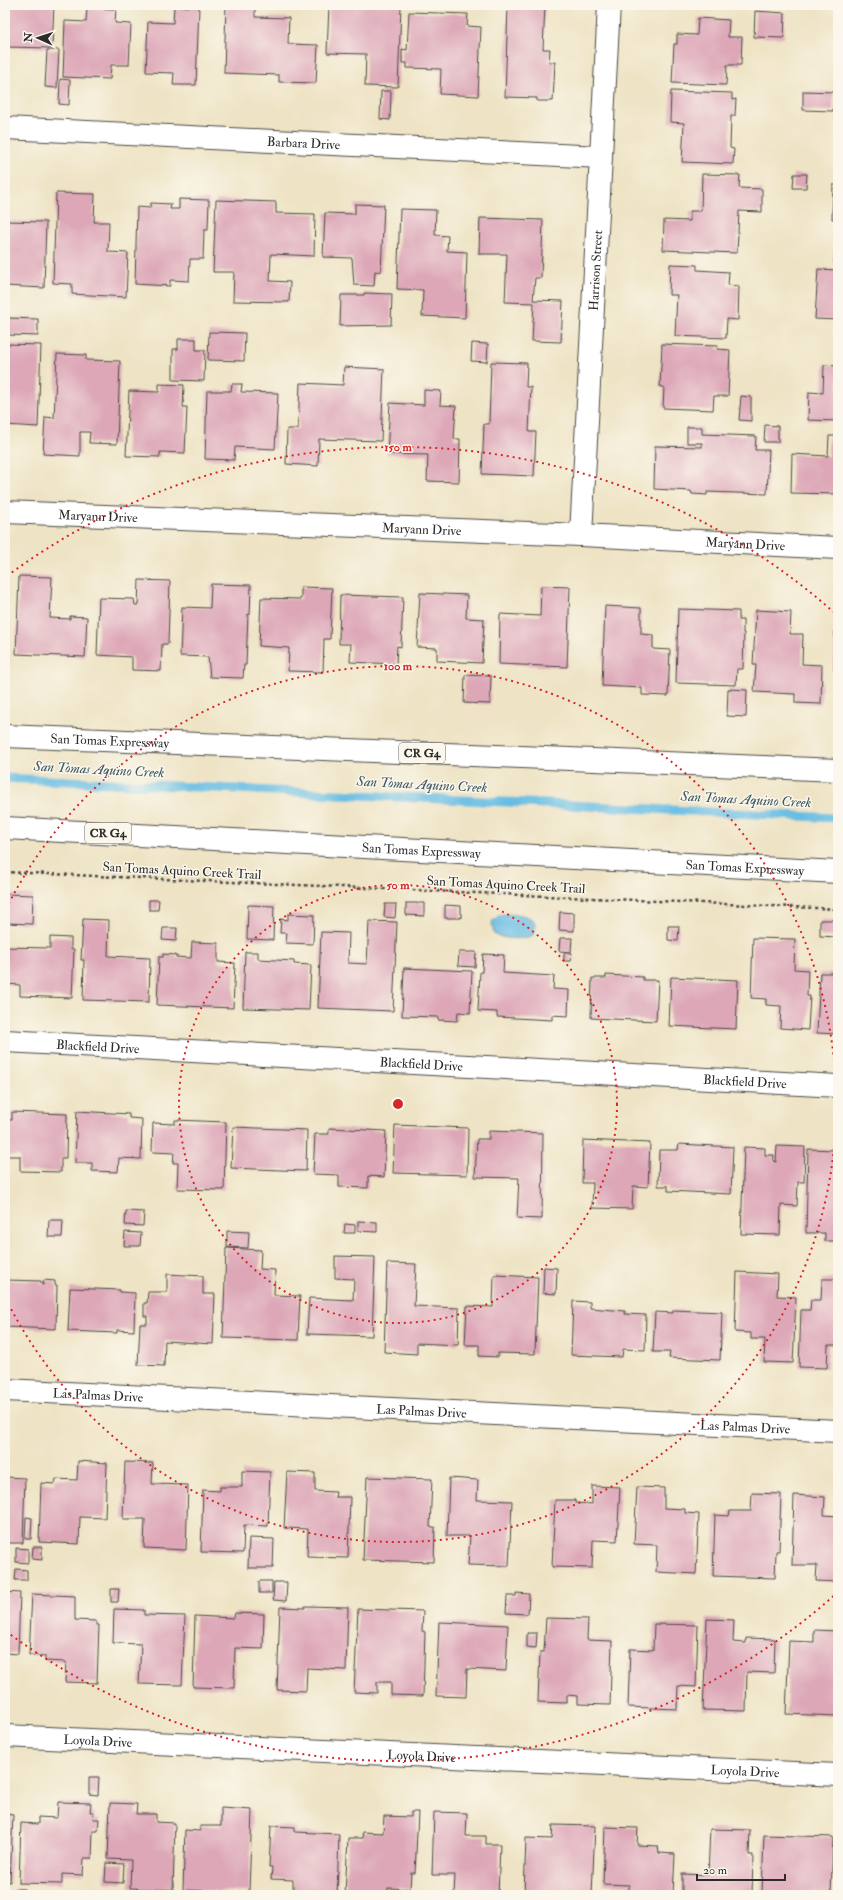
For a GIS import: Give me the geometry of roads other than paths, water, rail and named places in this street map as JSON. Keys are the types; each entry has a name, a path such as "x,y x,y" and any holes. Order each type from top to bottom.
{"main road":[{"name":"Harrison Street","path":"582,535 609,5"},
{"name":"Barbara Drive","path":"5,128 601,156"},
{"name":"Maryann Drive","path":"5,512 582,535 838,548"},
{"name":"San Tomas Expressway","path":"5,736 838,770"},
{"name":"San Tomas Expressway","path":"5,828 838,872"},
{"name":"Blackfield Drive","path":"5,1041 838,1086"},
{"name":"Las Palmas Drive","path":"5,1390 838,1431"},
{"name":"Loyola Drive","path":"5,1736 838,1775"}],"water":[{"path":"501,914 520,915 533,920 536,924 533,935 514,939 494,934 492,922"}],"waterway":[{"name":"San Tomas Aquino Creek","path":"5,778 838,818"}]}
